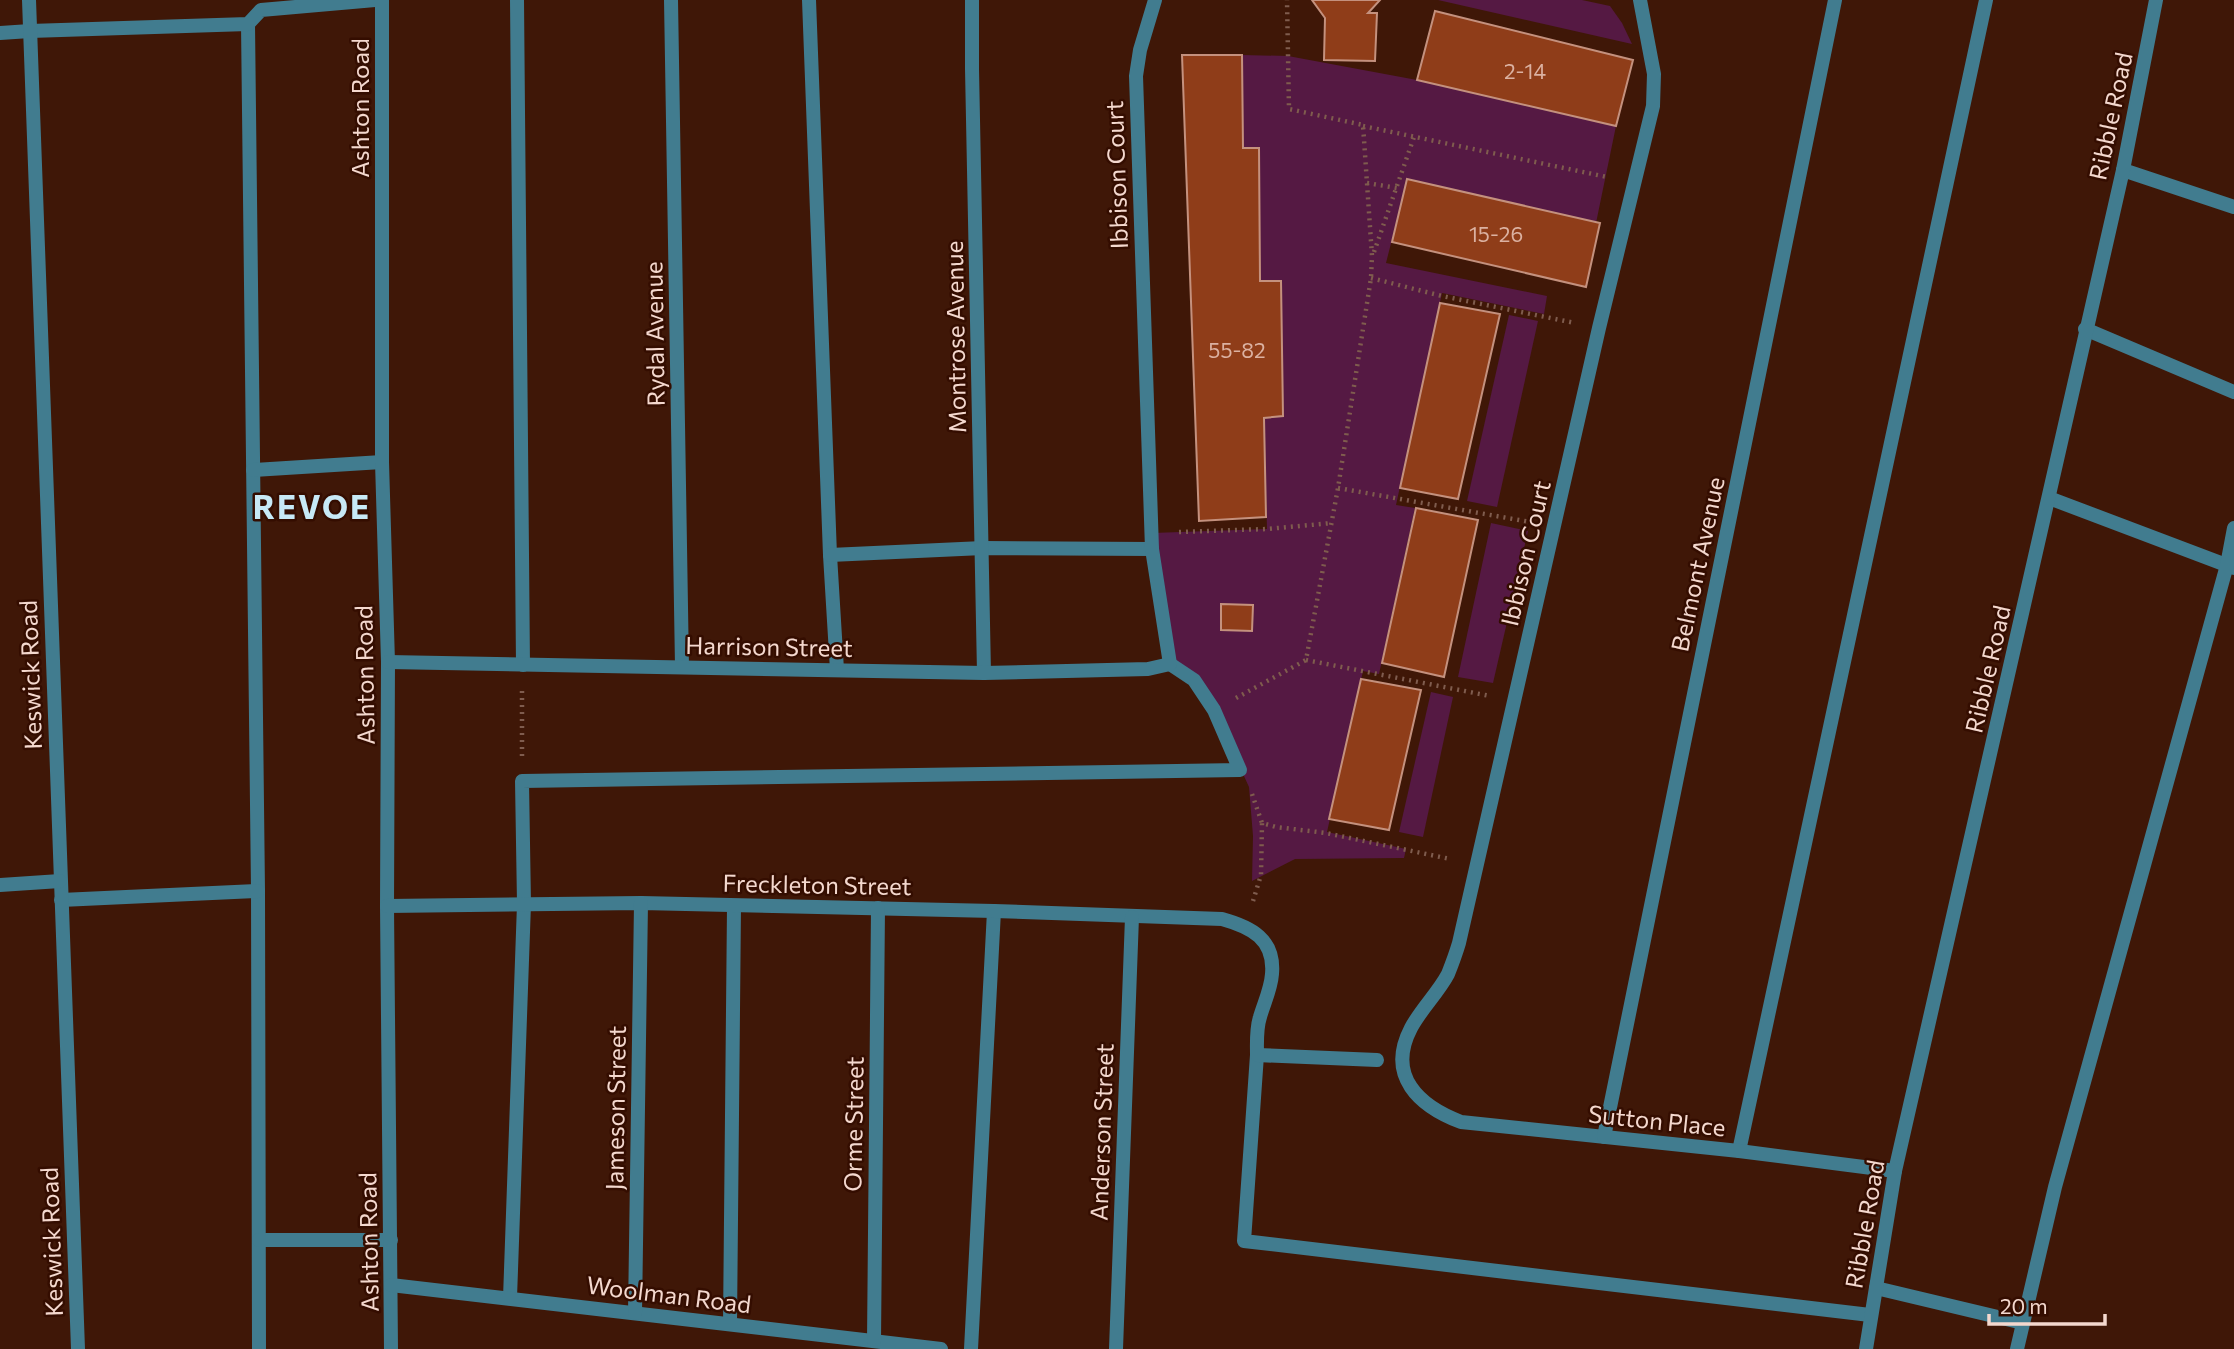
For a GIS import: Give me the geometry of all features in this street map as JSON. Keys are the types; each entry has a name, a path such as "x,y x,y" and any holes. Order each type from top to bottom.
{"street":[{"name":"Keswick Road","path":"29,0 78,1349"},
{"path":"259,1349 258,891 248,24 261,10 375,0"},
{"name":"Ashton Road","path":"382,0 382,462 388,662 391,1349"},
{"path":"517,0 523,665"},
{"name":"Rydal Avenue","path":"671,0 682,667"},
{"path":"809,0 837,670"},
{"name":"Montrose Avenue","path":"972,0 971,69 984,673"},
{"name":"Ibbison Court","path":"1155,0 1140,50 1136,76 1152,549 1170,664"},
{"name":"Ibbison Court","path":"1420,1099 1407,1083 1403,1060 1405,1046 1411,1028 1447,975 1460,943 1653,106 1654,74 1640,0"},
{"name":"Belmont Avenue","path":"1604,1137 1835,0"},
{"path":"1739,1151 1986,0"},
{"name":"Ribble Road","path":"1866,1349 1895,1171 2123,170 2156,0"},
{"path":"0,33 248,24"},
{"path":"2123,170 2234,206"},
{"path":"2085,329 2234,392"},
{"path":"253,470 382,462"},
{"path":"2049,498 2230,566"},
{"path":"2017,1349 2055,1187 2230,566 2234,528"},
{"path":"831,555 983,548 1152,549"},
{"name":"Harrison Street","path":"388,662 984,673 1148,669 1170,664"},
{"path":"510,1298 524,904 522,781 1240,770 1214,710 1194,680 1170,664"},
{"path":"0,885 60,881"},
{"path":"61,900 258,891"},
{"name":"Freckleton Street","path":"387,906 641,903 877,908 1222,919 1244,925"},
{"name":"Jameson Street","path":"635,1313 641,903"},
{"path":"730,1324 734,906"},
{"name":"Orme Street","path":"874,1340 877,908"},
{"path":"971,1349 994,911"},
{"name":"Anderson Street","path":"1116,1349 1132,917"},
{"path":"1244,925 1261,937 1267,947 1272,968 1259,1019 1244,1241 1870,1315"},
{"path":"1256,1055 1377,1060"},
{"name":"Sutton Place","path":"1420,1099 1438,1113 1461,1122 1739,1151 1895,1171"},
{"path":"259,1240 391,1240"},
{"name":"Woolman Road","path":"391,1285 941,1349"},
{"path":"1876,1287 2023,1323"}],"path":[{"path":"1287,0 1289,109 1636,183"},
{"path":"1306,660 1338,488 1371,278 1372,256 1363,125"},
{"path":"1372,256 1414,137"},
{"path":"1367,183 1397,188"},
{"path":"1371,278 1442,296 1600,328"},
{"path":"1338,488 1554,527"},
{"path":"1152,533 1267,529 1332,523"},
{"path":"1214,710 1306,660 1515,701"},
{"path":"522,781 523,665"},
{"path":"1240,770 1262,823 1261,876 1244,925"},
{"path":"1262,823 1326,833 1478,865"}],"shaded area":[{"path":"1438,0 1582,0 1610,6 1632,44"},
{"path":"1242,55 1288,56 1417,80 1616,126 1596,223 1407,180 1386,263 1547,296 1544,314 1442,293 1396,505 1415,508 1379,674 1363,671 1327,832 1406,849 1404,858 1295,859 1252,881 1253,836 1249,787 1214,710 1170,664 1152,533 1267,529 1264,418 1283,416 1281,282 1260,281 1259,148 1243,148"},
{"path":"1509,315 1538,321 1497,507 1467,501"},
{"path":"1491,523 1528,531 1493,683 1458,677"},
{"path":"1431,692 1453,697 1423,837 1399,832"}],"building":[{"path":"1312,0 1380,0 1368,13 1377,13 1375,61 1324,60 1325,18"},
{"path":"1435,11 1633,60 1616,126 1417,80"},
{"path":"1182,55 1242,55 1243,148 1259,148 1260,281 1281,281 1283,416 1264,418 1266,517 1199,521"},
{"path":"1407,179 1600,223 1586,287 1392,242"},
{"path":"1440,303 1500,314 1458,499 1400,488"},
{"path":"1416,508 1478,520 1444,677 1382,663"},
{"path":"1221,604 1253,605 1252,631 1221,630"},
{"path":"1361,679 1421,690 1389,830 1329,819"}],"district":[{"name":"REVOE","path":"312,506"}]}
